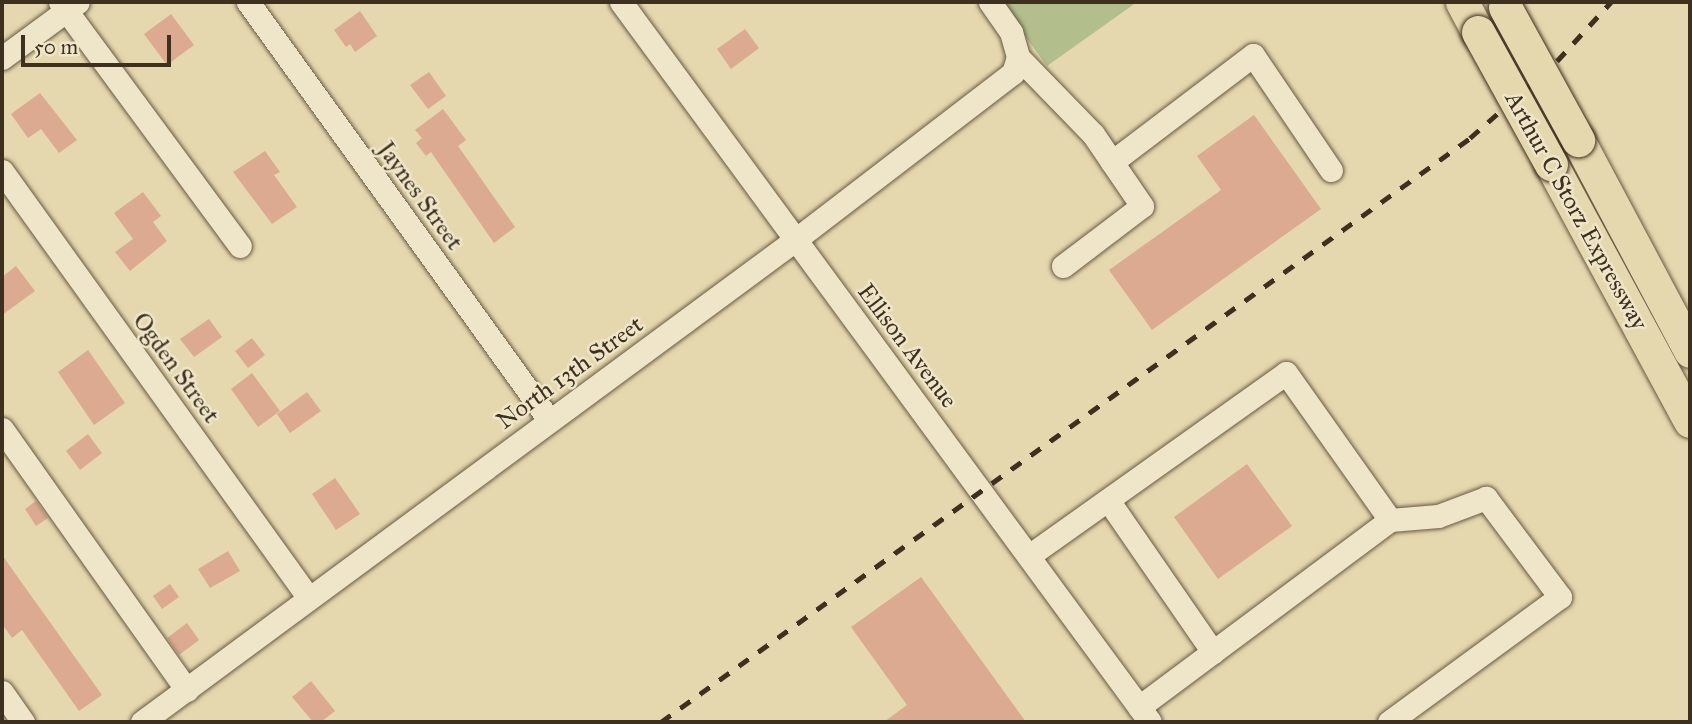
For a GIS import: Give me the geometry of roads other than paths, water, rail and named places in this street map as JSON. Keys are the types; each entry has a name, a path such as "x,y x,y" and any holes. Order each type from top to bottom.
{"highway":[{"name":"Arthur C Storz Expressway","path":"1462,2 1690,421"},
{"name":"Arthur C Storz Expressway","path":"1503,4 1690,351"}],"street":[{"name":"Jaynes Street","path":"248,2 550,421"},
{"name":"Ellison Avenue","path":"621,2 1145,714"},
{"path":"990,2 1011,32 1018,57 1093,134 1142,206 1063,266"},
{"path":"2,58 68,5 240,246"},
{"path":"1112,162 1253,55 1331,170"},
{"name":"North 13th Street","path":"142,722 795,240 1013,73 1018,57"},
{"name":"Ogden Street","path":"2,171 308,597"},
{"path":"1030,555 1286,373 1390,520"},
{"path":"2,429 187,690"},
{"path":"1145,714 1213,652 1390,520 1438,516 1486,498 1560,597 1389,722"},
{"path":"1108,500 1213,652"},
{"path":"2,692 23,722"}],"railway":[{"path":"661,722 1470,138 1557,61 1611,2"}]}
